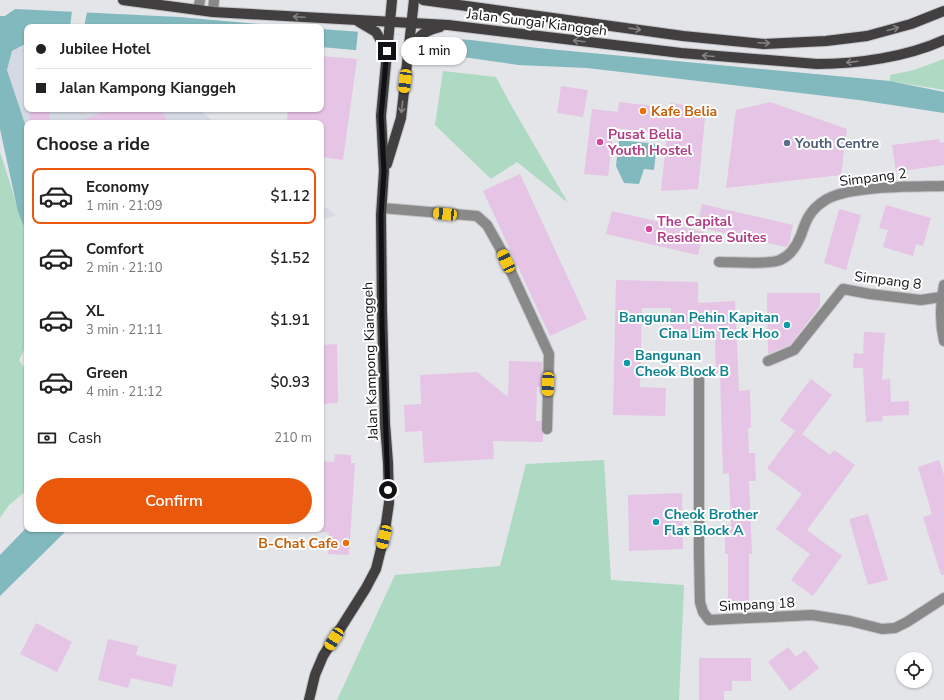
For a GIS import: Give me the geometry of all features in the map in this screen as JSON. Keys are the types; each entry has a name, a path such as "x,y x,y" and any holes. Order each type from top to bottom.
{"main road":[{"name":"Jalan Sungai Kianggeh","path":"123,0 213,12 353,19 390,27 411,23 448,25 681,53 816,64 838,64 875,59 908,52 944,40"},
{"name":"Jalan Kampong Kianggeh","path":"309,700 315,675 323,656 366,588 376,569 385,530 389,503 382,310 382,208 384,171 381,116 392,0"},
{"name":"Jalan Kampong Kianggeh","path":"384,171 401,118 408,54 415,35 411,23 414,0"},
{"name":"Jalan Sungai Kianggeh","path":"423,0 682,36 764,44 826,41 867,36 911,24 944,11"},
{"path":"353,19 365,24 376,32 387,51"},
{"path":"415,35 432,28 448,25"}],"street":[{"path":"198,10 200,0"},
{"path":"213,12 214,0"},
{"name":"Simpang 2","path":"719,262 780,261 789,254 798,242 808,216 824,201 834,196 853,191 897,187 944,186"},
{"path":"382,208 477,216 487,225 500,248 549,354 547,428"},
{"path":"944,285 941,297 941,329 944,341"},
{"name":"Simpang 8","path":"768,361 794,350 843,289 920,300 941,297"},
{"name":"Simpang 18","path":"699,378 700,602 703,612 709,620 812,615 882,628 895,628 944,598"}],"shaded area":[{"path":"24,45 24,112 202,112 212,120 24,121 7,70 12,51"},
{"path":"324,206 336,215 324,219"}],"green space":[{"path":"944,59 944,90 890,81 890,75 914,70"},
{"path":"443,71 496,77 568,203 517,162 491,179 435,125"},
{"path":"0,152 24,228 24,350 19,360 24,368 24,492 9,505 0,518"},
{"path":"604,460 611,580 684,585 679,700 337,700 395,575 500,566 526,464"}],"water":[{"path":"15,9 179,17 260,24 24,24 24,45 12,51 7,70 24,121 24,227 18,212 0,129 0,16 5,16"},
{"path":"324,29 471,40 538,48 890,81 944,92 944,113 859,100 587,68 518,65 442,54 410,55 324,47"},
{"path":"619,140 657,144 654,170 644,169 639,184 624,183 616,166"},
{"path":"24,530 24,532 65,532 0,596 0,555"}],"pier":[{"path":"72,11 87,12 85,24 70,24"},
{"path":"358,31 414,36 410,55 356,51"}],"building":[{"path":"324,56 357,59 343,160 324,157 324,120 287,120 288,112 324,112"},
{"path":"561,86 588,90 583,117 557,113"},
{"path":"619,102 670,108 670,103 706,108 698,189 661,191 667,134 614,128 608,176 584,174 592,109 618,112"},
{"path":"770,102 847,129 841,175 726,188 736,110"},
{"path":"30,112 50,112 49,120 29,120"},
{"path":"103,112 163,112 167,120 84,120"},
{"path":"939,139 940,143 944,142 944,165 896,172 892,145"},
{"path":"520,174 587,319 550,336 483,191"},
{"path":"702,204 793,225 789,244 786,247 697,227"},
{"path":"886,205 931,218 923,246 916,244 913,256 883,247 888,230 879,228"},
{"path":"839,209 861,215 846,270 824,263"},
{"path":"612,211 704,232 698,255 606,234"},
{"path":"616,280 698,282 698,303 735,301 739,391 750,390 751,428 748,428 749,453 755,453 756,481 749,481 752,554 749,554 749,601 728,601 728,554 725,554 725,525 731,525 729,473 723,474 720,373 716,373 715,339 671,338 671,308 642,308 640,387 666,388 665,416 613,415"},
{"name":"Bangunan Pehin Kapitan Cina Lim Teck Hoo","path":"767,293 820,293 820,306 790,345 768,354"},
{"path":"864,332 885,333 882,380 890,379 891,402 909,401 909,415 882,416 883,421 866,422 863,368 853,368 854,353 863,354"},
{"path":"337,344 338,403 324,404 324,345"},
{"path":"509,361 542,362 542,387 537,387 536,421 541,421 543,442 493,441 494,459 424,463 422,431 405,432 404,405 421,404 420,375 477,372 508,397"},
{"path":"811,379 832,395 802,434 830,455 834,450 855,465 807,530 842,556 813,596 791,580 810,554 776,529 802,494 767,468 795,431 780,420"},
{"path":"335,454 351,455 351,463 355,463 349,555 328,554 329,533 321,532 324,532 324,461 334,462"},
{"path":"939,460 944,475 944,575 941,575 923,517 932,514 918,467"},
{"name":"Cheok Brother Flat Block A","path":"682,493 683,549 629,551 628,495"},
{"path":"868,514 888,580 868,585 849,519"},
{"path":"36,623 72,642 57,672 20,654"},
{"path":"108,639 138,646 136,655 177,665 172,687 131,678 128,688 98,680"},
{"path":"788,647 796,657 805,650 819,668 790,691 768,662"},
{"path":"699,658 751,658 751,681 732,681 732,691 724,691 724,700 699,700"}],"place":[{"name":"Kafe Belia","path":"643,111"},
{"name":"Pusat Belia Youth Hostel","path":"600,142"},
{"name":"Youth Centre","path":"787,143"},
{"name":"The Capital Residence Suites","path":"649,229"},
{"name":"Bangunan Pehin Kapitan Cina Lim Teck Hoo","path":"787,325"},
{"name":"Bangunan Cheok Block B","path":"627,363"},
{"name":"Cheok Brother Flat Block A","path":"656,522"},
{"name":"B-Chat Cafe","path":"346,543"}],"route":[{"path":"387,51 381,116 384,171 381,215 382,326 388,490"}]}
